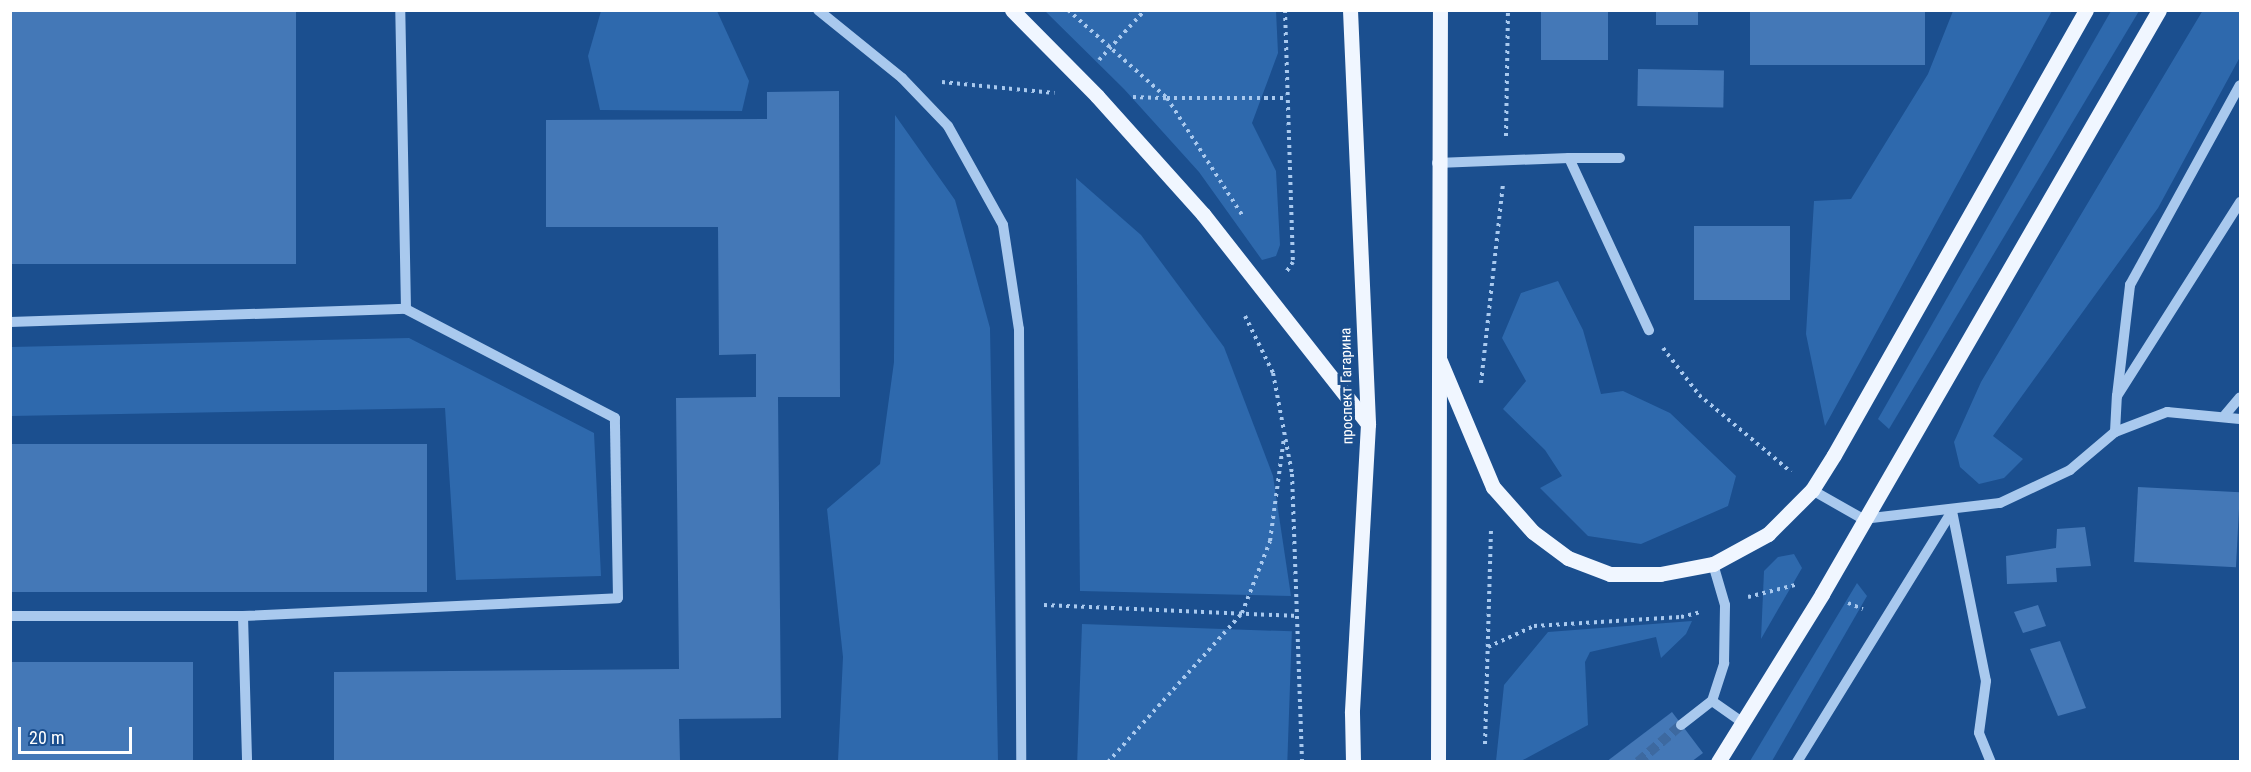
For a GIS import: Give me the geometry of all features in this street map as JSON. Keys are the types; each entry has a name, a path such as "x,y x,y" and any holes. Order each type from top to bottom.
{"main road":[{"path":"1012,10 1078,76 1203,214 1368,424"},
{"name":"проспект Гагарина","path":"1350,10 1368,424 1352,713 1353,762"},
{"path":"1438,762 1440,361 1437,163 1440,10"},
{"path":"1440,361 1493,487 1533,532 1559,552 1610,574 1660,574 1713,564 1768,534 1812,490 2086,10"},
{"path":"1718,762 1741,721 1822,594 1863,519 2159,10"}],"street":[{"path":"400,10 406,309"},
{"path":"818,10 902,78 948,126 1003,225 1019,329 1021,762"},
{"path":"2115,432 2130,285 2241,85"},
{"path":"1569,158 1649,330"},
{"path":"1437,163 1620,158"},
{"path":"2117,396 2241,202"},
{"path":"10,322 406,309 615,418 618,598 243,616 10,616"},
{"path":"2225,415 2241,397"},
{"path":"1812,490 1863,519 2000,504 2070,470 2115,432 2167,412 2225,415 2241,419"},
{"path":"1797,762 1952,511"},
{"path":"1952,511 1986,681 1980,733 1991,762"},
{"path":"1681,725 1712,701 1724,663 1725,605 1713,564"},
{"path":"243,616 247,762"},
{"path":"1712,701 1741,721"}],"path":[{"path":"1068,10 1167,98 1244,218"},
{"path":"902,78 1060,93 1112,50 1145,10"},
{"path":"1276,268 1283,279 1293,262 1285,10"},
{"path":"1480,388 1506,160 1508,10"},
{"path":"1167,98 1286,98"},
{"path":"1262,291 1240,305 1274,373 1292,474 1299,616 1302,762"},
{"path":"1649,330 1700,395 1812,490"},
{"path":"1108,762 1242,613 1270,541 1285,432"},
{"path":"1485,744 1493,487"},
{"path":"1488,647 1534,626 1682,617 1794,584 1886,618"},
{"path":"1022,604 1299,616"}],"shaded area":[{"path":"2203,10 2240,11 2240,57 2158,208 1993,436 2023,459 2004,478 1979,484 1960,467 1954,442 1981,382"},
{"path":"601,11 717,11 749,81 742,111 600,110 588,56"},
{"path":"1045,11 1276,11 1278,53 1252,123 1276,171 1280,245 1276,256 1262,260 1199,172 1124,89"},
{"path":"1953,11 2052,11 1825,426 1806,334 1814,201 1851,199 1928,74"},
{"path":"2111,11 2139,11 1889,429 1878,419"},
{"path":"895,115 955,200 990,328 998,761 838,761 843,657 827,509 880,464 894,362"},
{"path":"1076,178 1141,235 1224,347 1273,476 1291,596 1080,591"},
{"path":"1558,281 1583,330 1601,394 1623,391 1670,413 1736,476 1728,506 1641,544 1588,536 1540,488 1562,476 1545,450 1503,409 1526,381 1502,338 1521,293"},
{"path":"409,338 594,433 601,576 456,580 445,408 11,416 11,347"},
{"path":"1794,554 1802,568 1761,639 1764,571 1778,557"},
{"path":"1857,583 1867,596 1772,761 1750,761"},
{"path":"1692,621 1686,634 1661,658 1656,637 1590,652 1585,662 1588,725 1521,761 1496,761 1504,685 1548,632"},
{"path":"1082,624 1292,631 1287,762 1077,761"}],"building":[{"path":"10,10 296,10 296,264 10,264"},
{"path":"1541,10 1608,10 1608,60 1541,60"},
{"path":"1656,10 1698,10 1698,25 1656,25"},
{"path":"1750,10 1925,10 1925,65 1750,65"},
{"path":"1638,69 1724,71 1723,107 1637,106"},
{"path":"839,91 840,397 778,397 781,718 679,719 680,761 334,762 334,672 679,669 676,398 756,397 756,354 719,355 718,227 546,227 546,120 767,119 767,92"},
{"path":"1694,226 1790,226 1790,300 1694,300"},
{"path":"10,444 427,444 427,592 10,592"},
{"path":"2138,487 2240,492 2236,567 2134,562"},
{"path":"2085,527 2091,566 2056,568 2057,582 2007,584 2006,556 2056,548 2057,529"},
{"path":"2038,605 2046,626 2023,633 2014,612"},
{"path":"2060,641 2086,708 2058,716 2030,649"},
{"path":"10,662 193,662 193,762 10,762"},
{"path":"1672,712 1703,753 1691,762 1606,762"}],"tunnel":[{"path":"1638,762 1681,725"}]}
